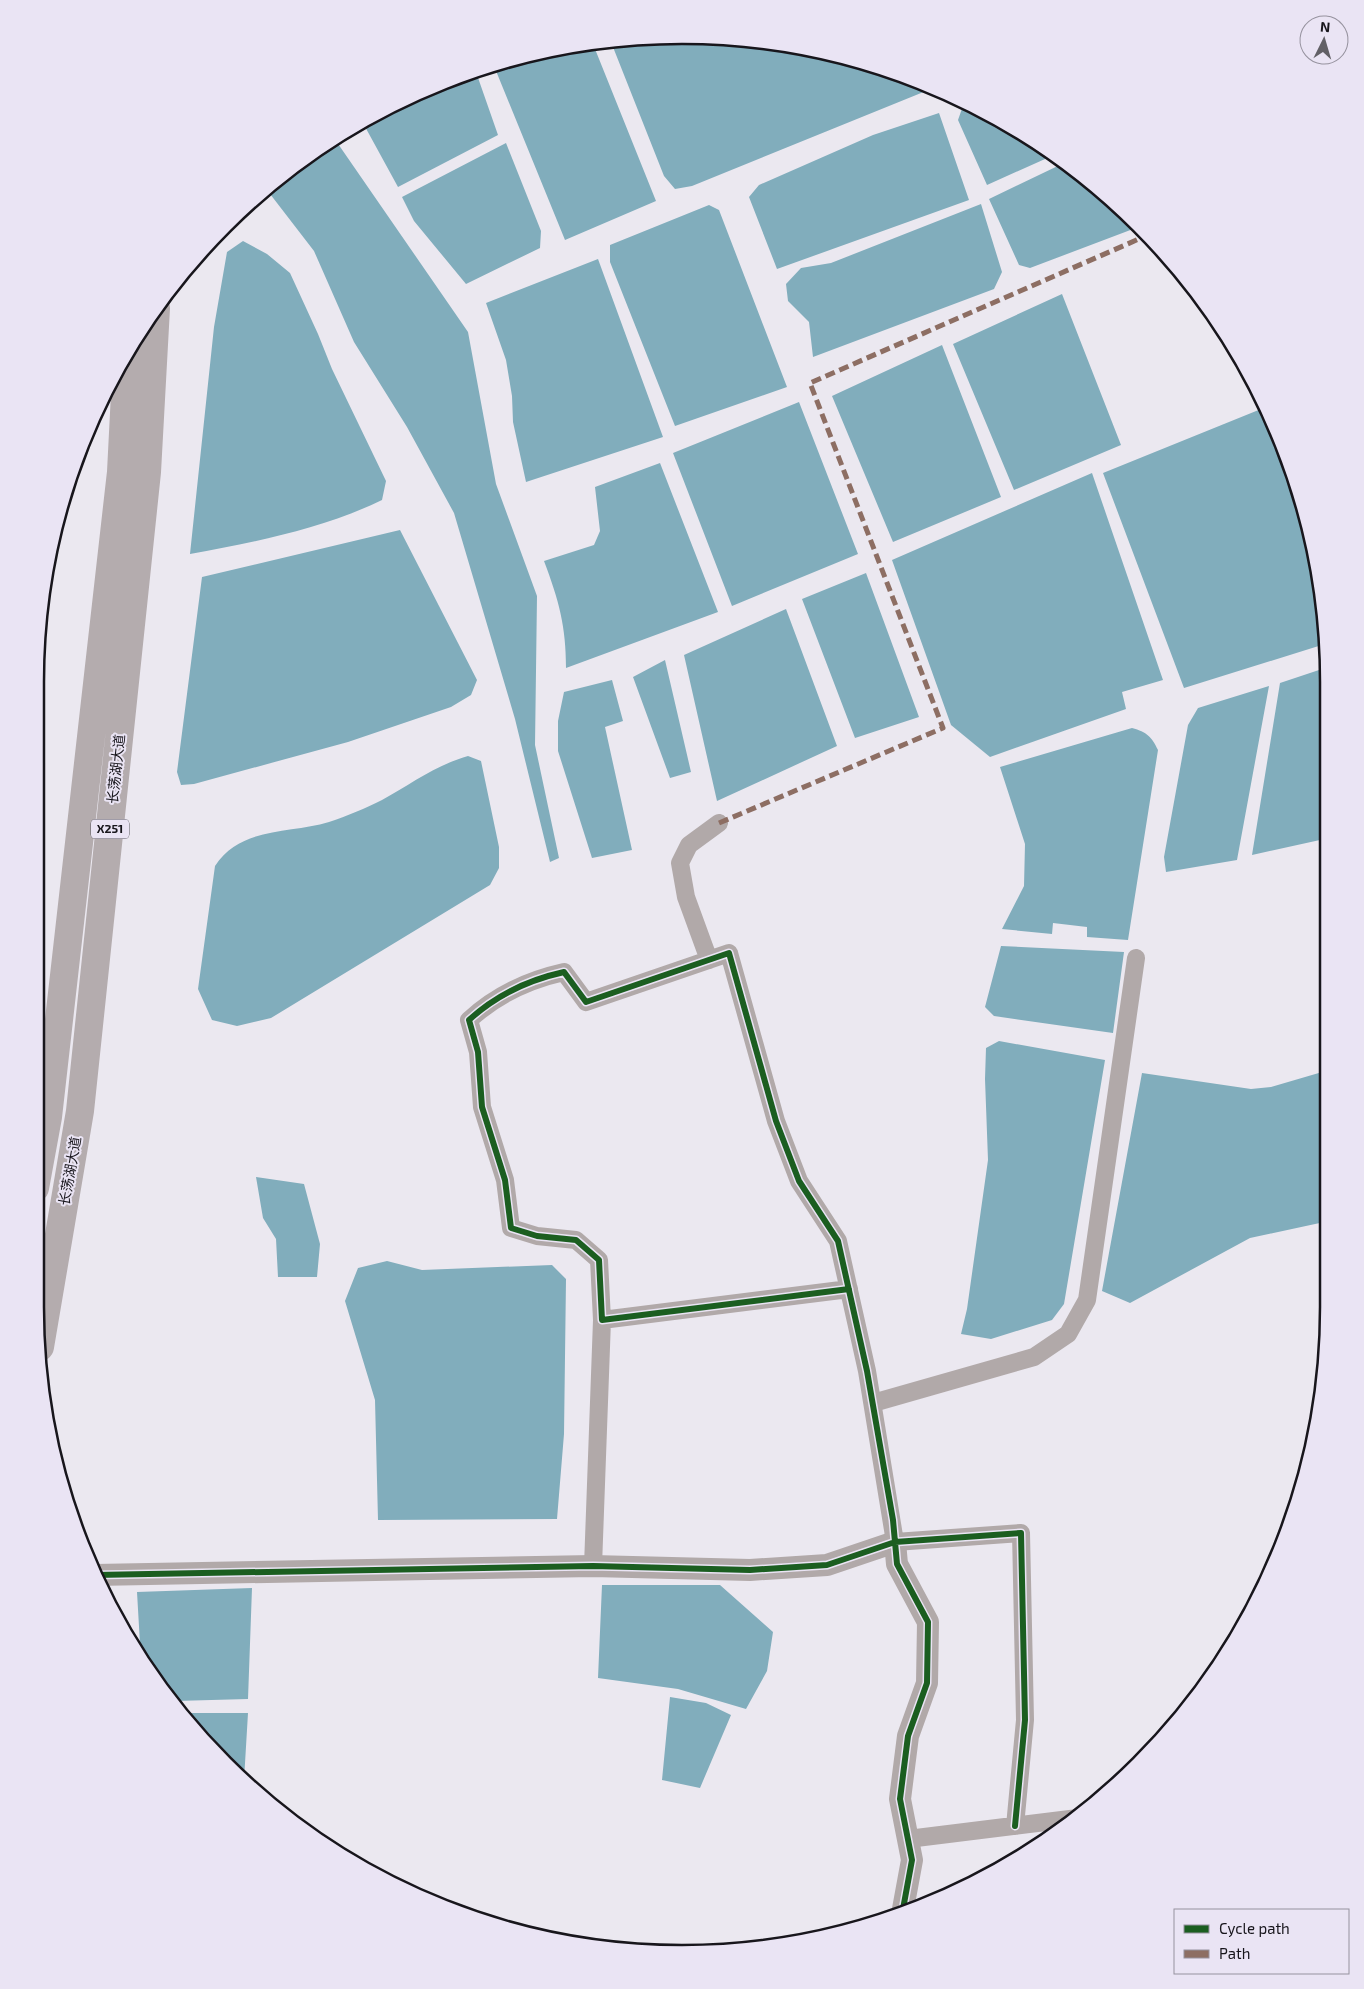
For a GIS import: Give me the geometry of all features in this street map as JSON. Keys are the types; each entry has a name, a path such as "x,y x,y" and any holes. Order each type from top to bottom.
{"main road":[{"name":"长荡湖大道","path":"44,1321 81,1102 146,472 155,321"},
{"name":"长荡湖大道","path":"44,1139 121,472 127,366"}],"street":[{"path":"709,960 686,897 680,863 689,845 720,823"},
{"path":"593,1566 602,1320 600,1260 576,1240 537,1236 511,1228 505,1180 482,1107 478,1052 469,1020 488,1002 535,978 564,972 586,1002 729,953 776,1121 799,1181 838,1241 873,1403 897,1564 928,1622 927,1683 908,1736 900,1800 912,1860 904,1905"},
{"path":"873,1403 1034,1357 1068,1334 1087,1300 1136,958"},
{"path":"602,1320 849,1289"},
{"path":"103,1575 593,1566 750,1570 827,1565 895,1542 1021,1533 1025,1720 1015,1826"},
{"path":"908,1839 1061,1820"}],"water":[{"path":"682,44 724,45 765,49 847,65 925,92 692,186 675,189 664,176 613,48"},
{"path":"595,50 656,201 565,240 496,72 557,56"},
{"path":"478,78 498,135 398,187 366,128 438,92"},
{"path":"962,109 1001,129 1047,158 987,185 958,120"},
{"path":"939,113 969,200 777,269 749,197 759,185 873,135"},
{"path":"506,143 541,231 540,248 466,284 414,221 402,197"},
{"path":"338,144 468,332 496,484 537,596 535,745 559,858 550,862 515,719 454,513 407,427 354,342 314,251 270,194"},
{"path":"1058,166 1103,202 1132,230 1030,268 1019,265 989,199"},
{"path":"981,204 1002,272 994,289 813,357 809,322 788,301 786,284 801,268 831,263"},
{"path":"709,205 719,210 787,387 675,426 610,262 610,245"},
{"path":"243,241 267,254 290,273 332,369 386,481 382,500 336,519 312,527 239,545 190,554 214,327 227,252"},
{"path":"598,259 663,437 526,482 513,422 512,396 506,360 486,303"},
{"path":"1062,294 1121,445 1014,490 953,344"},
{"path":"942,345 1001,497 893,542 832,396"},
{"path":"799,402 858,554 732,606 673,453"},
{"path":"1259,410 1272,438 1299,517 1315,599 1319,646 1184,688 1103,473"},
{"path":"660,463 718,612 566,668 565,639 561,614 544,561 594,545 600,531 595,487"},
{"path":"1092,473 1163,680 1122,692 1126,709 990,757 951,725 892,560"},
{"path":"400,530 477,680 471,695 451,707 348,742 194,784 181,785 177,772 202,577"},
{"path":"866,573 919,717 855,738 802,599"},
{"path":"786,609 837,746 717,801 684,655"},
{"path":"665,660 691,772 670,778 633,677"},
{"path":"1320,670 1320,840 1252,855 1280,683"},
{"path":"612,680 623,721 605,727 632,850 592,858 558,751 558,721 564,692"},
{"path":"1269,686 1237,860 1166,872 1164,857 1188,725 1198,708"},
{"path":"1132,728 1142,731 1148,736 1158,750 1128,940 1087,937 1087,927 1053,923 1052,934 1002,929 1024,886 1025,844 1000,767"},
{"path":"468,756 481,761 499,847 499,868 490,885 271,1018 237,1026 212,1020 198,989 215,866 226,853 238,844 252,838 314,826 349,815 382,800 434,770"},
{"path":"1001,946 1124,952 1113,1033 994,1016 985,1007"},
{"path":"999,1041 1105,1060 1064,1304 1052,1320 991,1339 961,1334 967,1309 988,1160 985,1079 986,1048"},
{"path":"1142,1073 1251,1089 1271,1087 1320,1073 1320,1223 1250,1238 1130,1303 1102,1291"},
{"path":"256,1177 304,1184 320,1244 317,1277 278,1277 276,1239 263,1218"},
{"path":"387,1261 422,1270 552,1265 566,1279 564,1434 557,1519 378,1520 375,1400 345,1301 358,1268"},
{"path":"602,1585 720,1585 773,1632 767,1671 746,1709 678,1689 598,1678"},
{"path":"252,1588 248,1699 180,1701 140,1644 137,1592"},
{"path":"670,1697 706,1703 731,1715 700,1788 662,1780"},
{"path":"190,1713 248,1713 245,1771"}],"marked path":[{"path":"719,823 943,728 810,383 1140,238"}],"cycle path":[{"path":"729,953 776,1121 799,1181 838,1241 849,1289 602,1320 599,1260 576,1240 537,1236 511,1228 505,1180 482,1107 478,1052 469,1020 501,996 525,984 551,975 564,972 586,1002 729,953"},
{"path":"849,1289 867,1371 893,1520 897,1564 928,1622 927,1683 908,1736 900,1799 912,1860 904,1905"},
{"path":"103,1575 593,1566 750,1570 827,1565 895,1542 1021,1533 1025,1720 1015,1826"}]}
